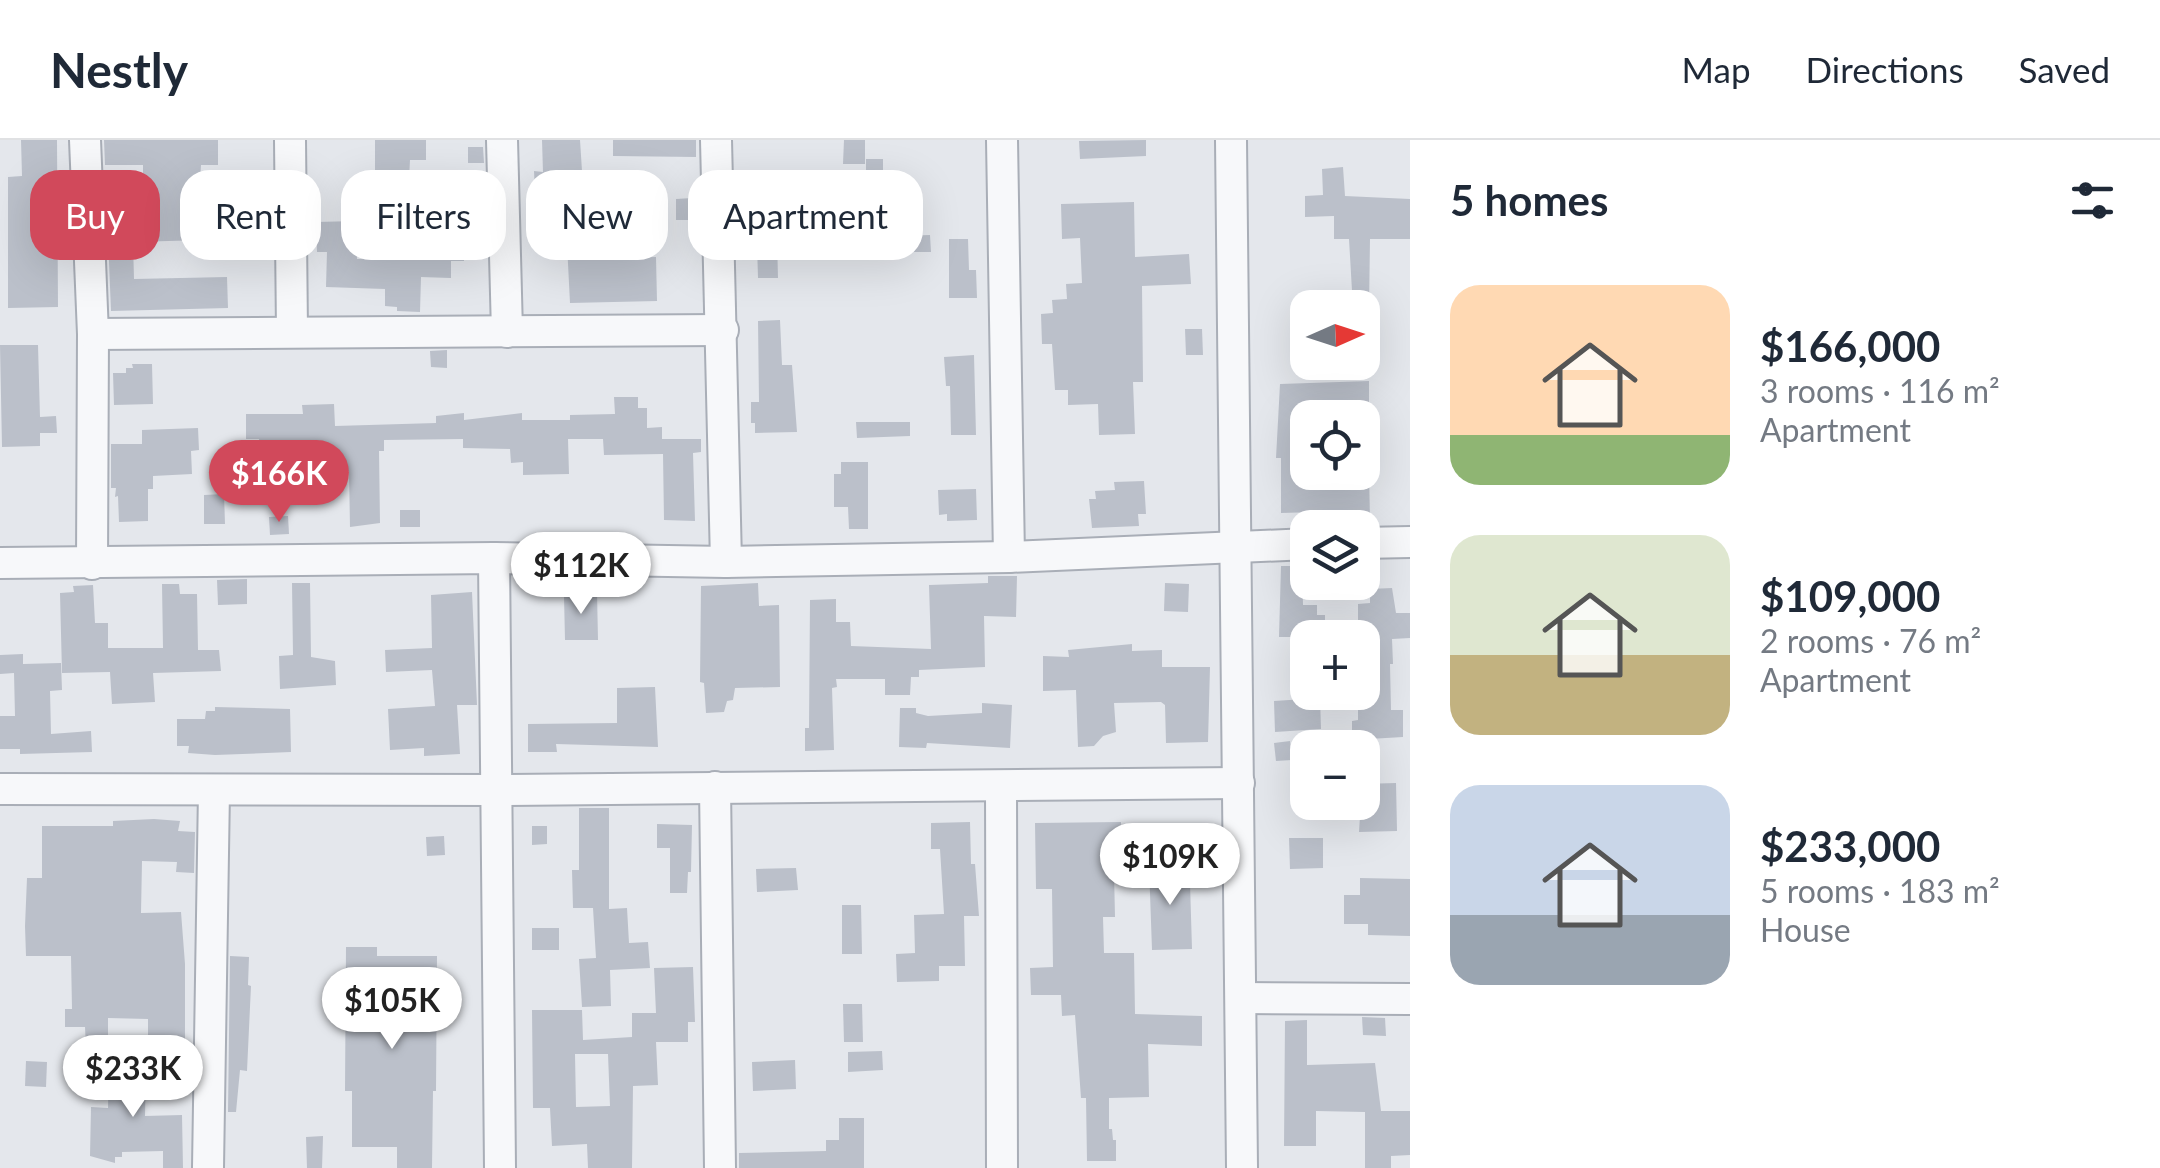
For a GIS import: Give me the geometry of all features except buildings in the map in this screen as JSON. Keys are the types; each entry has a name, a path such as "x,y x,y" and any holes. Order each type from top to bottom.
{"street":[{"path":"85,140 93,334 92,564"},
{"path":"290,140 292,331"},
{"path":"502,140 507,332"},
{"path":"716,140 726,562"},
{"path":"1002,140 1009,556"},
{"path":"1231,140 1242,1168"},
{"path":"93,334 723,330"},
{"path":"1380,543 1410,542"},
{"path":"0,563 494,558 726,562 1290,544"},
{"path":"494,558 500,1168"},
{"path":"0,789 1001,788 1239,784"},
{"path":"715,787 720,1168"},
{"path":"1001,788 1002,1168"},
{"path":"208,1168 214,790"},
{"path":"1241,998 1410,999"}]}
